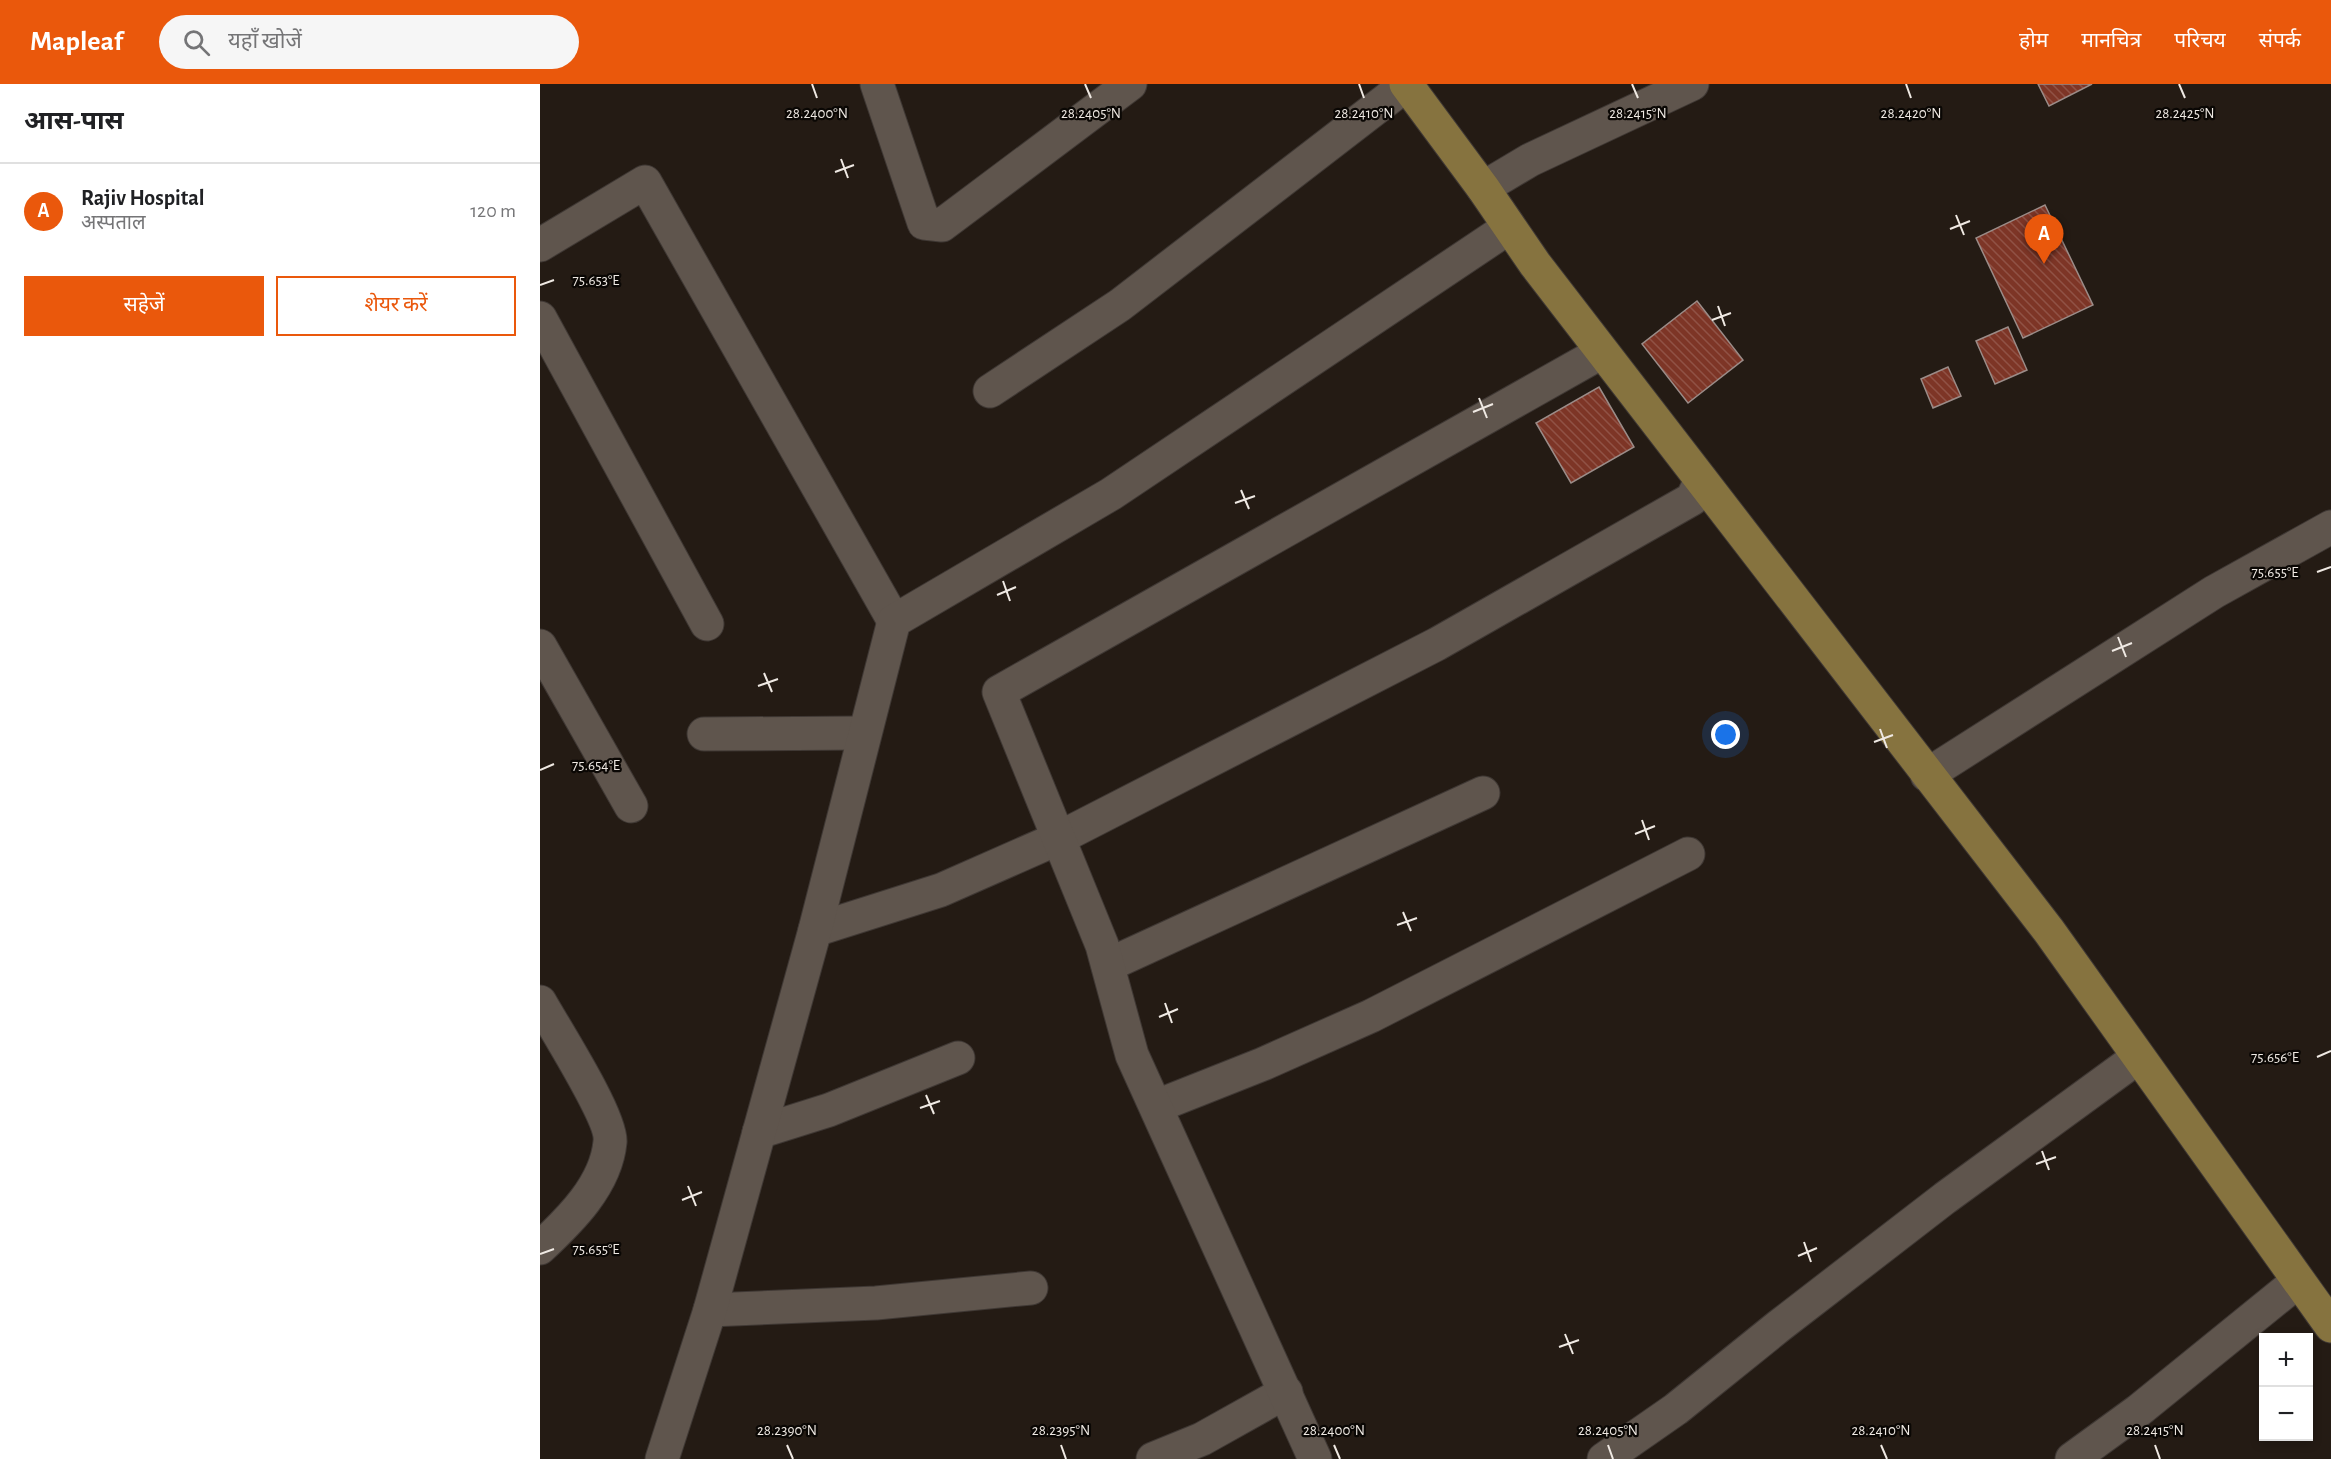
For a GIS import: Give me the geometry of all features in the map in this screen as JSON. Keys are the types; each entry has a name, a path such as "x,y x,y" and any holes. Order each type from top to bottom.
{"main road":[{"path":"1406,84 1483,188 1508,228 1602,352 2049,932 2297,1282 2331,1326"}],"street":[{"path":"877,84 924,223 942,225 1130,84"},
{"path":"990,391 1120,305 1406,84"},
{"path":"1483,188 1530,160 1692,84"},
{"path":"540,245 645,182 894,621"},
{"path":"662,1459 710,1310 815,930 894,621 1112,494 1508,228"},
{"path":"540,318 707,624"},
{"path":"1315,1459 1157,1106 1132,1056 1107,965 1059,838 999,692 1602,352"},
{"path":"815,930 941,890 1059,838 1437,644 1692,499 1701,480"},
{"path":"1927,775 2214,592 2331,527"},
{"path":"540,646 631,806"},
{"path":"704,734 864,732"},
{"path":"1107,965 1483,793"},
{"path":"1157,1106 1263,1064 1371,1016 1688,854"},
{"path":"540,1002 592,1091 611,1140 600,1176 572,1218 540,1248"},
{"path":"759,1132 829,1110 958,1058"},
{"path":"1604,1459 1676,1409 1945,1198 2137,1058"},
{"path":"2072,1459 2138,1411 2297,1282"},
{"path":"710,1310 876,1303 1031,1288"},
{"path":"1153,1459 1202,1439 1286,1392"}],"building":[{"path":"2038,84 2092,84 2049,106"},
{"path":"2045,205 2093,305 2023,338 1976,238"},
{"path":"1697,301 1743,360 1688,403 1642,344"},
{"path":"2008,327 2027,370 1995,384 1976,341"},
{"path":"1948,367 1961,396 1933,408 1921,379"},
{"path":"1599,387 1634,447 1571,483 1536,423"}],"place":[{"name":"Rajiv Hospital","path":"2044,264"}]}
